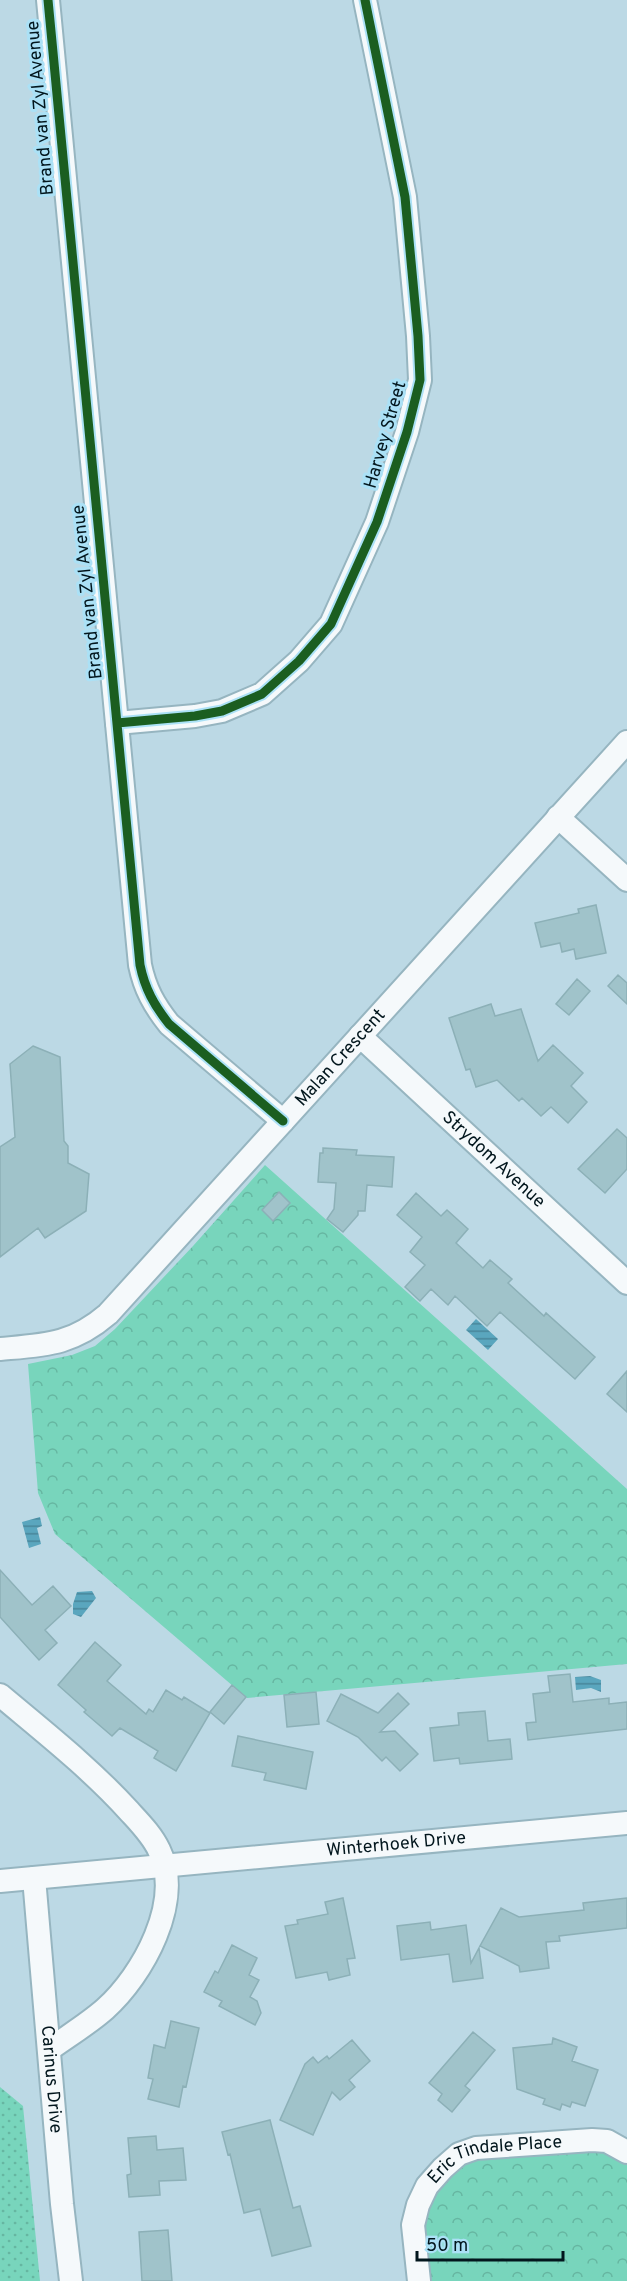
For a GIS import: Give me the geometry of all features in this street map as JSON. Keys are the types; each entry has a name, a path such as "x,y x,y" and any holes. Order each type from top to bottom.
{"street":[{"name":"Brand van Zyl Avenue","path":"48,0 138,945 145,986 154,1006 169,1024 283,1121"},
{"name":"Harvey Street","path":"117,723 213,713 242,704 262,694 299,661 331,624 354,576 384,499 420,380 405,197 366,0"},
{"name":"Malan Crescent","path":"0,1349 66,1340 89,1330 108,1314 627,742"},
{"path":"558,817 627,880"},
{"name":"Strydom Avenue","path":"360,1036 627,1283"},
{"path":"0,1695 105,1785 154,1841 165,1866 166,1903 148,1954 135,1974 106,2009 50,2049"},
{"name":"Winterhoek Drive","path":"0,1881 627,1823"},
{"name":"Carinus Drive","path":"34,1878 62,2204 71,2281"},
{"name":"Eric Tindale Place","path":"419,2281 413,2225 418,2205 427,2186 459,2154 476,2148 592,2140 607,2141 627,2152"}],"green space":[{"path":"265,1165 627,1489 627,1664 247,1698 55,1534 38,1493 28,1364 72,1355 95,1346 115,1329 193,1246"},
{"path":"0,2087 23,2106 40,2281 0,2281"},
{"path":"607,2141 627,2162 627,2281 423,2281 417,2201 459,2154"}],"water":[{"path":"476,1319 498,1339 488,1350 466,1330"},
{"path":"40,1517 42,1526 37,1528 41,1544 29,1548 22,1522"},
{"path":"92,1591 96,1598 81,1617 73,1614 77,1592"},
{"path":"590,1676 601,1680 601,1692 591,1688 576,1690 575,1677"}],"building":[{"path":"596,905 606,953 576,959 574,949 562,952 560,943 541,947 535,923 579,913 578,909"},
{"path":"618,975 627,983 627,1004 608,986"},
{"path":"577,979 590,991 569,1015 556,1004"},
{"path":"491,1004 495,1016 521,1009 538,1061 553,1045 583,1073 571,1086 587,1102 568,1123 551,1107 541,1116 522,1098 519,1101 497,1080 476,1087 470,1069 466,1070 449,1018"},
{"path":"33,1046 60,1057 64,1141 68,1146 68,1163 89,1174 86,1211 45,1238 38,1228 0,1257 0,1147 15,1137 10,1064"},
{"path":"617,1129 627,1138 627,1169 605,1193 578,1169"},
{"path":"323,1148 357,1150 356,1155 394,1157 392,1187 367,1185 365,1211 358,1211 358,1215 343,1232 327,1219 334,1209 336,1183 318,1182 320,1153 323,1153"},
{"path":"279,1192 290,1203 273,1221 262,1210"},
{"path":"416,1193 441,1216 447,1210 468,1229 456,1243 483,1268 490,1260 512,1279 508,1283 544,1316 546,1313 595,1357 575,1379 500,1312 487,1326 455,1296 448,1305 431,1289 420,1301 405,1287 425,1265 410,1252 422,1237 397,1215"},
{"path":"627,1371 627,1412 607,1394"},
{"path":"0,1570 32,1605 53,1586 71,1606 45,1630 57,1643 39,1660 0,1617"},
{"path":"95,1642 121,1665 107,1681 146,1714 149,1709 153,1712 166,1690 182,1700 184,1697 210,1713 176,1771 154,1758 158,1751 120,1728 112,1736 58,1685"},
{"path":"570,1674 573,1702 609,1698 609,1704 627,1702 627,1729 528,1740 526,1723 536,1722 533,1694 550,1692 548,1676"},
{"path":"232,1685 246,1697 224,1724 210,1712"},
{"path":"316,1692 319,1724 287,1727 284,1695"},
{"path":"398,1693 409,1704 380,1732 395,1731 418,1754 400,1771 386,1757 382,1761 358,1737 327,1721 341,1694 378,1713"},
{"path":"485,1711 488,1741 510,1739 512,1759 460,1764 459,1758 434,1761 430,1728 459,1725 458,1713"},
{"path":"238,1736 313,1752 306,1789 264,1780 266,1773 232,1766"},
{"path":"343,1898 355,1958 347,1959 350,1975 329,1980 327,1972 296,1978 285,1926 298,1924 297,1920 328,1914 325,1902"},
{"path":"627,1898 627,1928 559,1936 560,1941 546,1942 549,1968 520,1972 519,1966 480,1946 501,1908 519,1917 584,1910 583,1903"},
{"path":"430,1922 431,1930 466,1925 471,1963 479,1948 483,1978 453,1982 449,1954 401,1960 397,1926"},
{"path":"232,1945 257,1958 249,1975 259,1980 250,1997 257,2001 261,2013 255,2025 219,2006 222,2001 204,1992 215,1971 218,1973"},
{"path":"171,2021 199,2028 186,2087 183,2086 179,2107 148,2099 153,2079 148,2078 154,2045 165,2048"},
{"path":"473,2032 495,2050 465,2086 470,2090 452,2112 438,2100 442,2094 429,2083"},
{"path":"553,2038 577,2047 572,2061 598,2070 585,2106 572,2102 570,2107 562,2104 560,2110 543,2104 545,2099 517,2089 513,2048 552,2044"},
{"path":"352,2040 370,2061 349,2080 355,2087 340,2100 332,2092 313,2135 280,2120 305,2064 313,2057 318,2063 327,2056 329,2059"},
{"path":"270,2120 293,2208 300,2206 311,2246 272,2256 260,2209 244,2213 230,2154 228,2155 222,2132"},
{"path":"156,2136 157,2150 183,2148 186,2180 159,2181 160,2195 129,2197 127,2175 131,2174 128,2138"},
{"path":"168,2230 172,2281 142,2281 139,2232"}],"cycle path":[{"path":"48,0 140,965 151,996 169,1024 283,1121"},
{"path":"117,723 195,716 222,711 262,694 299,661 331,624 377,522 407,432 420,380 405,197 365,0"}]}
